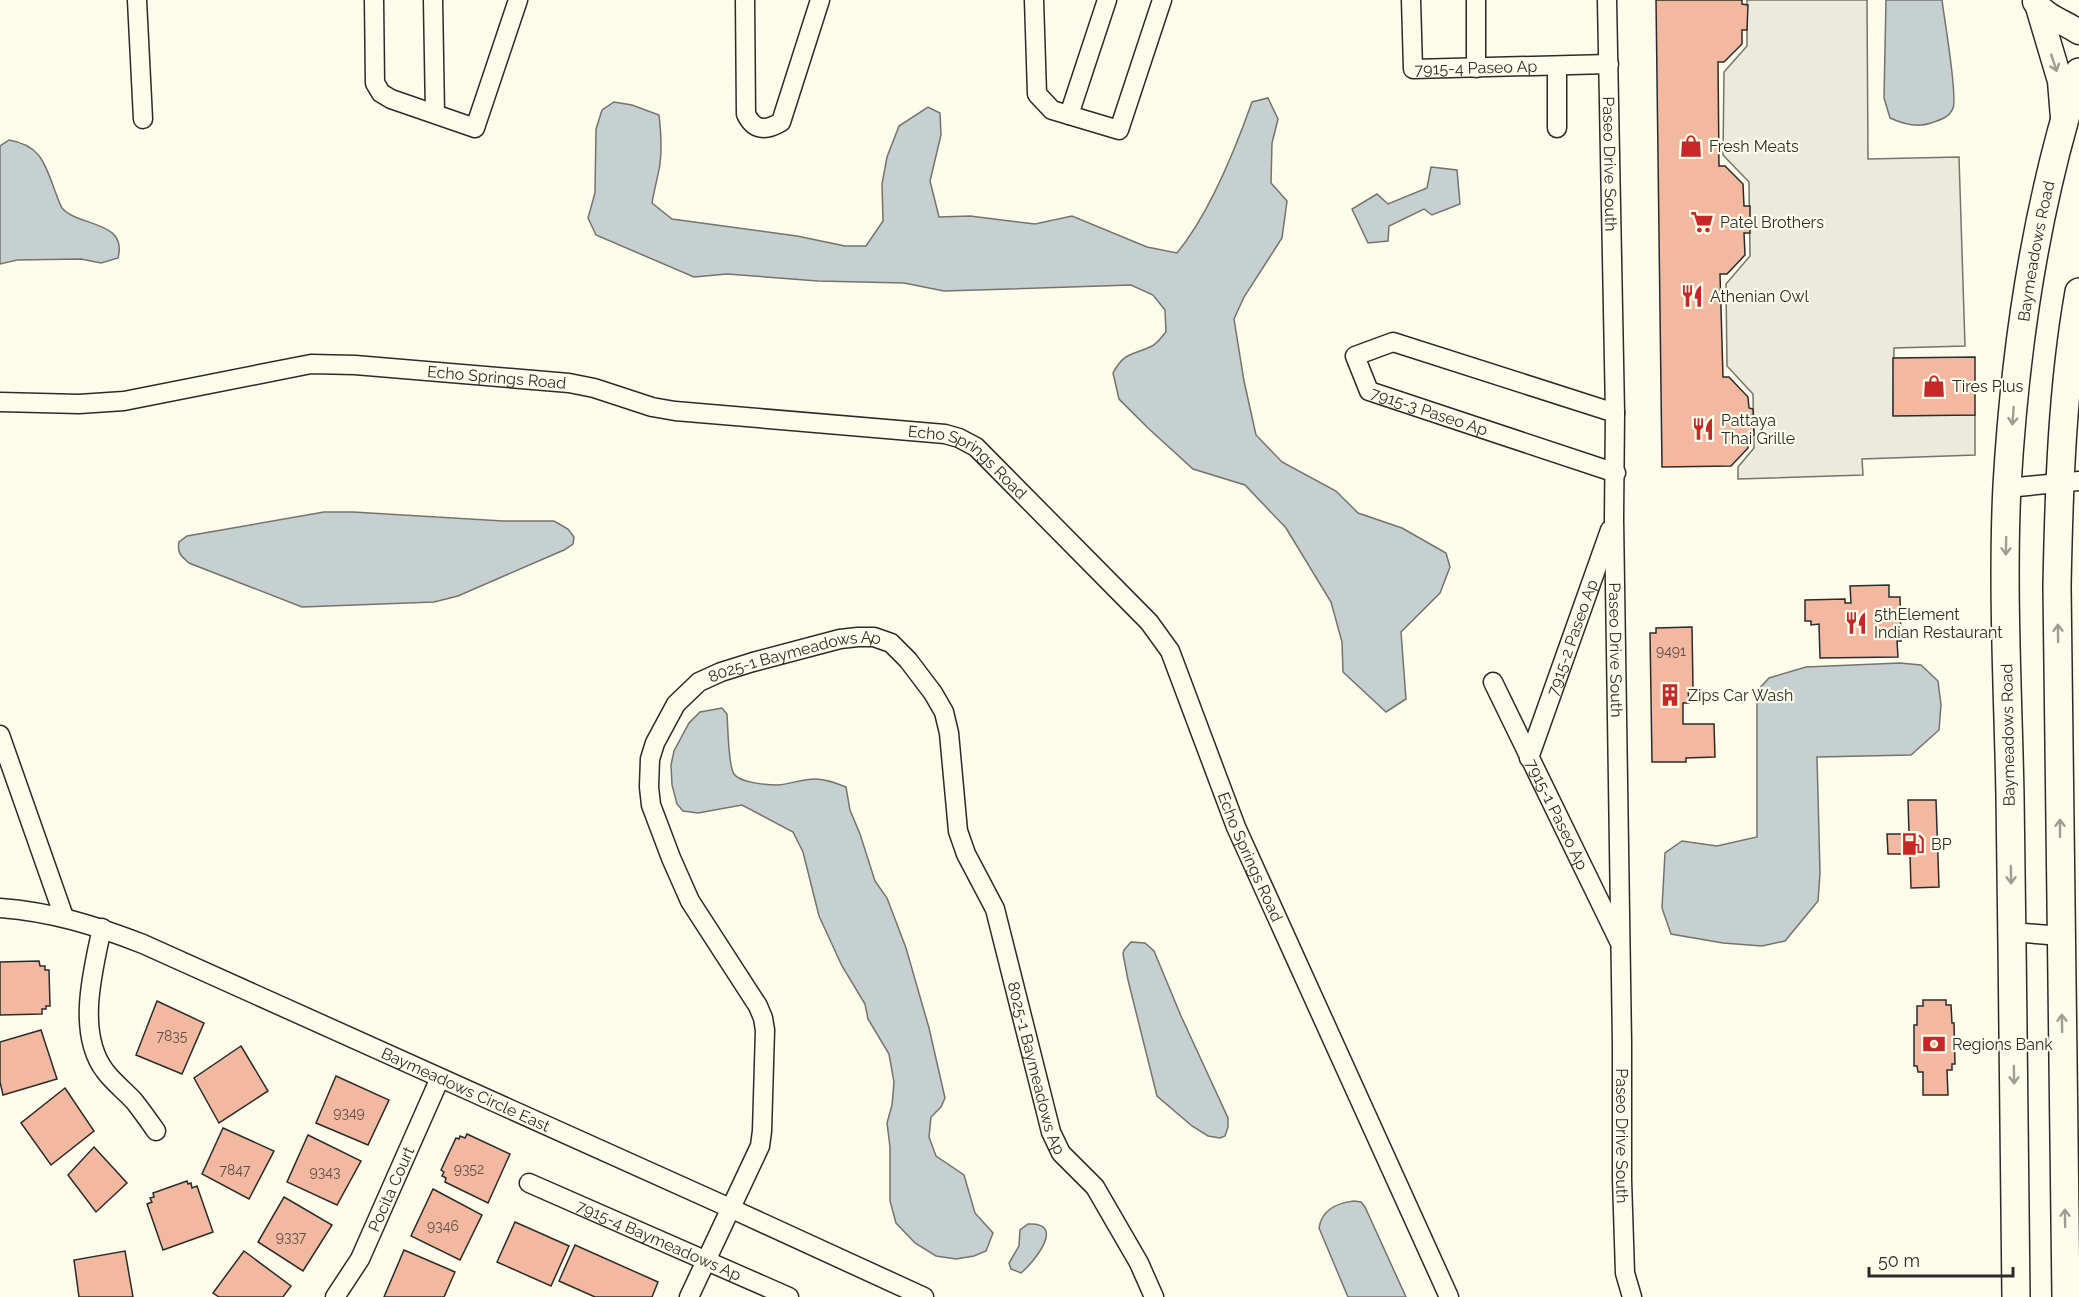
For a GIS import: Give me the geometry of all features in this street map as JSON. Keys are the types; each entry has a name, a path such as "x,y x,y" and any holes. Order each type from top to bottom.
{"main road":[{"name":"Baymeadows Road","path":"2016,1297 2007,675 2007,488 2022,327 2044,204 2063,122 2079,72"},
{"path":"2066,1297 2057,586 2069,482 2070,341 2079,292"}],"street":[{"path":"137,0 142,119"},
{"path":"374,0 375,83 381,93 390,99 475,128 518,0"},
{"path":"433,0 435,113"},
{"path":"745,0 746,114 750,122 758,128 771,128 781,122 820,0"},
{"path":"1034,0 1037,94 1052,110 1119,130 1162,0"},
{"path":"1069,115 1107,0"},
{"name":"7915-4 Paseo Ap","path":"1411,0 1413,69 1609,64"},
{"path":"1476,0 1476,68"},
{"name":"Paseo Drive South","path":"1607,0 1616,473 1614,519 1621,945 1622,1180 1625,1273 1632,1297"},
{"path":"2036,3 2062,24 2079,32"},
{"path":"2036,3 2060,81 2063,122"},
{"path":"1557,67 1557,128"},
{"name":"7915-3 Paseo Ap","path":"1615,413 1393,342 1355,356 1369,391 1616,473"},
{"name":"Echo Springs Road","path":"0,402 79,404 124,401 311,364 355,364 569,383 594,388 652,407 675,411 945,434 976,447 1149,622 1170,651 1236,827 1449,1297"},
{"path":"2007,488 2069,482"},
{"name":"7915-2 Paseo Ap","path":"1529,758 1614,519"},
{"name":"8025-1 Baymeadows Ap","path":"689,1297 760,1146 765,1030 758,1006 690,901 675,869 651,805 650,759 658,736 676,704 699,682 721,672 840,639 874,637 891,644 908,660 944,712 949,733 958,831 966,854 995,909 1051,1132 1061,1153 1095,1187 1139,1263 1154,1297"},
{"name":"7915-1 Paseo Ap","path":"1493,682 1621,945"},
{"path":"0,735 64,916"},
{"name":"Baymeadows Circle East","path":"0,908 64,916 102,928 924,1297"},
{"path":"102,928 94,965 89,1027 105,1070 156,1131"},
{"path":"2012,932 2061,936"},
{"name":"Pocita Court","path":"335,1297 360,1259 440,1078"},
{"name":"7915-4 Baymeadows Ap","path":"530,1183 789,1297"}],"shaded area":[{"path":"1747,0 1867,0 1868,159 1959,157 1965,346 1894,348 1893,415 1975,415 1975,455 1862,459 1863,475 1738,479 1738,467 1754,448 1753,394 1727,366 1726,284 1750,256 1749,182 1723,155 1724,72 1747,46"},
{"path":"1886,0 1942,0 1954,101 1952,111 1941,119 1915,125 1890,118 1884,98"},
{"path":"1268,98 1278,119 1272,143 1271,183 1287,201 1282,238 1244,297 1234,319 1256,435 1282,462 1336,491 1358,513 1402,528 1446,553 1450,567 1440,593 1401,632 1406,699 1386,712 1343,672 1342,642 1331,602 1286,528 1245,485 1193,469 1119,399 1113,373 1117,366 1125,357 1154,345 1166,332 1165,310 1153,295 1131,285 944,291 904,283 818,281 727,274 694,277 596,235 588,218 595,193 596,129 602,110 614,102 632,105 659,115 661,158 652,203 672,219 797,236 845,246 866,246 883,221 882,184 887,157 899,126 928,107 940,113 941,135 930,181 939,217 970,216 1035,224 1072,216 1147,247 1177,253 1210,201 1238,140 1252,102"},
{"path":"9,140 28,146 40,157 62,208 69,214 109,230 116,237 119,246 118,258 101,263 81,259 17,260 0,264 0,146"},
{"path":"1431,167 1457,170 1460,204 1432,215 1424,209 1389,226 1388,241 1368,243 1352,209 1377,194 1388,204 1427,188"},
{"path":"324,512 503,521 554,521 568,529 574,537 573,544 564,550 458,596 434,602 302,607 189,563 179,552 179,542 187,536"},
{"path":"1900,663 1921,665 1938,681 1941,705 1939,730 1911,755 1817,757 1820,873 1818,901 1785,941 1762,946 1723,943 1671,934 1662,908 1665,853 1682,841 1717,846 1757,837 1757,691 1769,678 1806,667"},
{"path":"722,708 727,714 732,770 737,777 754,783 773,785 819,779 846,787 850,810 875,881 887,898 906,948 929,1028 945,1098 941,1107 931,1117 929,1137 936,1156 964,1175 975,1213 993,1233 986,1251 956,1259 936,1256 915,1243 896,1223 890,1201 890,1147 887,1123 892,1105 894,1082 889,1054 868,1019 865,1004 842,966 819,916 803,852 793,832 742,805 698,813 683,811 677,804 672,785 671,765 674,751 689,723 700,712"},
{"path":"1131,942 1145,943 1154,951 1228,1118 1225,1136 1220,1138 1208,1136 1192,1126 1157,1096 1123,954"},
{"path":"1354,1201 1361,1202 1365,1207 1406,1297 1348,1297 1319,1228 1323,1216 1331,1208"},
{"path":"1028,1224 1039,1225 1045,1229 1046,1236 1039,1252 1021,1273 1011,1269 1009,1263 1019,1246 1020,1230"}],"building":[{"path":"1656,0 1742,0 1742,4 1748,5 1747,30 1742,30 1742,44 1724,62 1718,62 1719,166 1725,166 1743,184 1744,206 1750,206 1750,233 1744,233 1745,255 1727,274 1720,274 1723,377 1729,377 1748,397 1749,408 1753,409 1754,435 1748,435 1748,448 1731,466 1662,467"},
{"name":"Tires Plus","path":"1975,357 1975,415 1893,416 1893,358"},
{"name":"5thElement Indian Restaurant","path":"1889,585 1889,597 1900,597 1901,641 1897,641 1898,657 1820,658 1819,624 1811,625 1811,621 1805,621 1805,600 1845,599 1845,603 1851,603 1850,586"},
{"name":"Zips Car Wash","path":"1692,627 1693,688 1688,688 1689,703 1683,703 1683,724 1714,724 1715,757 1686,758 1686,762 1652,762 1650,633 1656,633 1656,628"},
{"name":"BP","path":"1908,800 1936,800 1939,887 1911,888 1910,854 1888,854 1887,834 1909,834"},
{"path":"39,961 40,966 45,966 45,970 49,970 50,1006 42,1009 42,1014 0,1015 0,962"},
{"name":"Regions Bank","path":"1923,1000 1946,1000 1946,1005 1951,1005 1955,1064 1952,1064 1952,1070 1947,1070 1948,1095 1923,1095 1923,1072 1918,1072 1917,1066 1914,1066 1914,1025 1917,1025 1917,1006 1923,1006"},
{"path":"157,1001 204,1023 182,1074 136,1055"},
{"path":"41,1030 57,1079 3,1095 0,1082 0,1042"},
{"path":"241,1046 268,1091 219,1123 194,1078"},
{"path":"336,1076 389,1100 368,1145 316,1123"},
{"path":"65,1088 94,1131 51,1165 21,1123"},
{"path":"223,1128 274,1151 249,1199 202,1174"},
{"path":"467,1134 510,1154 488,1203 445,1182 446,1178 442,1176 444,1172 441,1170 456,1138 459,1139 460,1136 465,1138"},
{"path":"308,1135 361,1161 337,1205 287,1182"},
{"path":"94,1147 127,1183 96,1212 68,1175"},
{"path":"187,1181 188,1184 191,1183 192,1188 197,1186 213,1232 163,1250 147,1204 152,1202 150,1198 154,1197 153,1193"},
{"path":"433,1189 482,1215 460,1260 411,1236"},
{"path":"284,1197 332,1225 303,1271 258,1242"},
{"path":"515,1222 569,1246 551,1286 497,1262"},
{"path":"575,1245 658,1282 652,1297 595,1297 559,1281"},
{"path":"404,1250 455,1272 444,1297 384,1297"},
{"path":"125,1251 133,1297 79,1297 74,1260"},
{"path":"244,1251 291,1286 283,1297 219,1297 213,1293"}],"place":[{"name":"Fresh Meats","path":"1691,146"},
{"name":"Patel Brothers","path":"1702,222"},
{"name":"Athenian Owl","path":"1692,296"},
{"name":"Tires Plus","path":"1934,386"},
{"name":"Pattaya Thai Grille","path":"1703,429"},
{"name":"5thElement Indian Restaurant","path":"1856,623"},
{"name":"Zips Car Wash","path":"1670,695"},
{"name":"BP","path":"1913,844"},
{"name":"Regions Bank","path":"1934,1044"}]}
